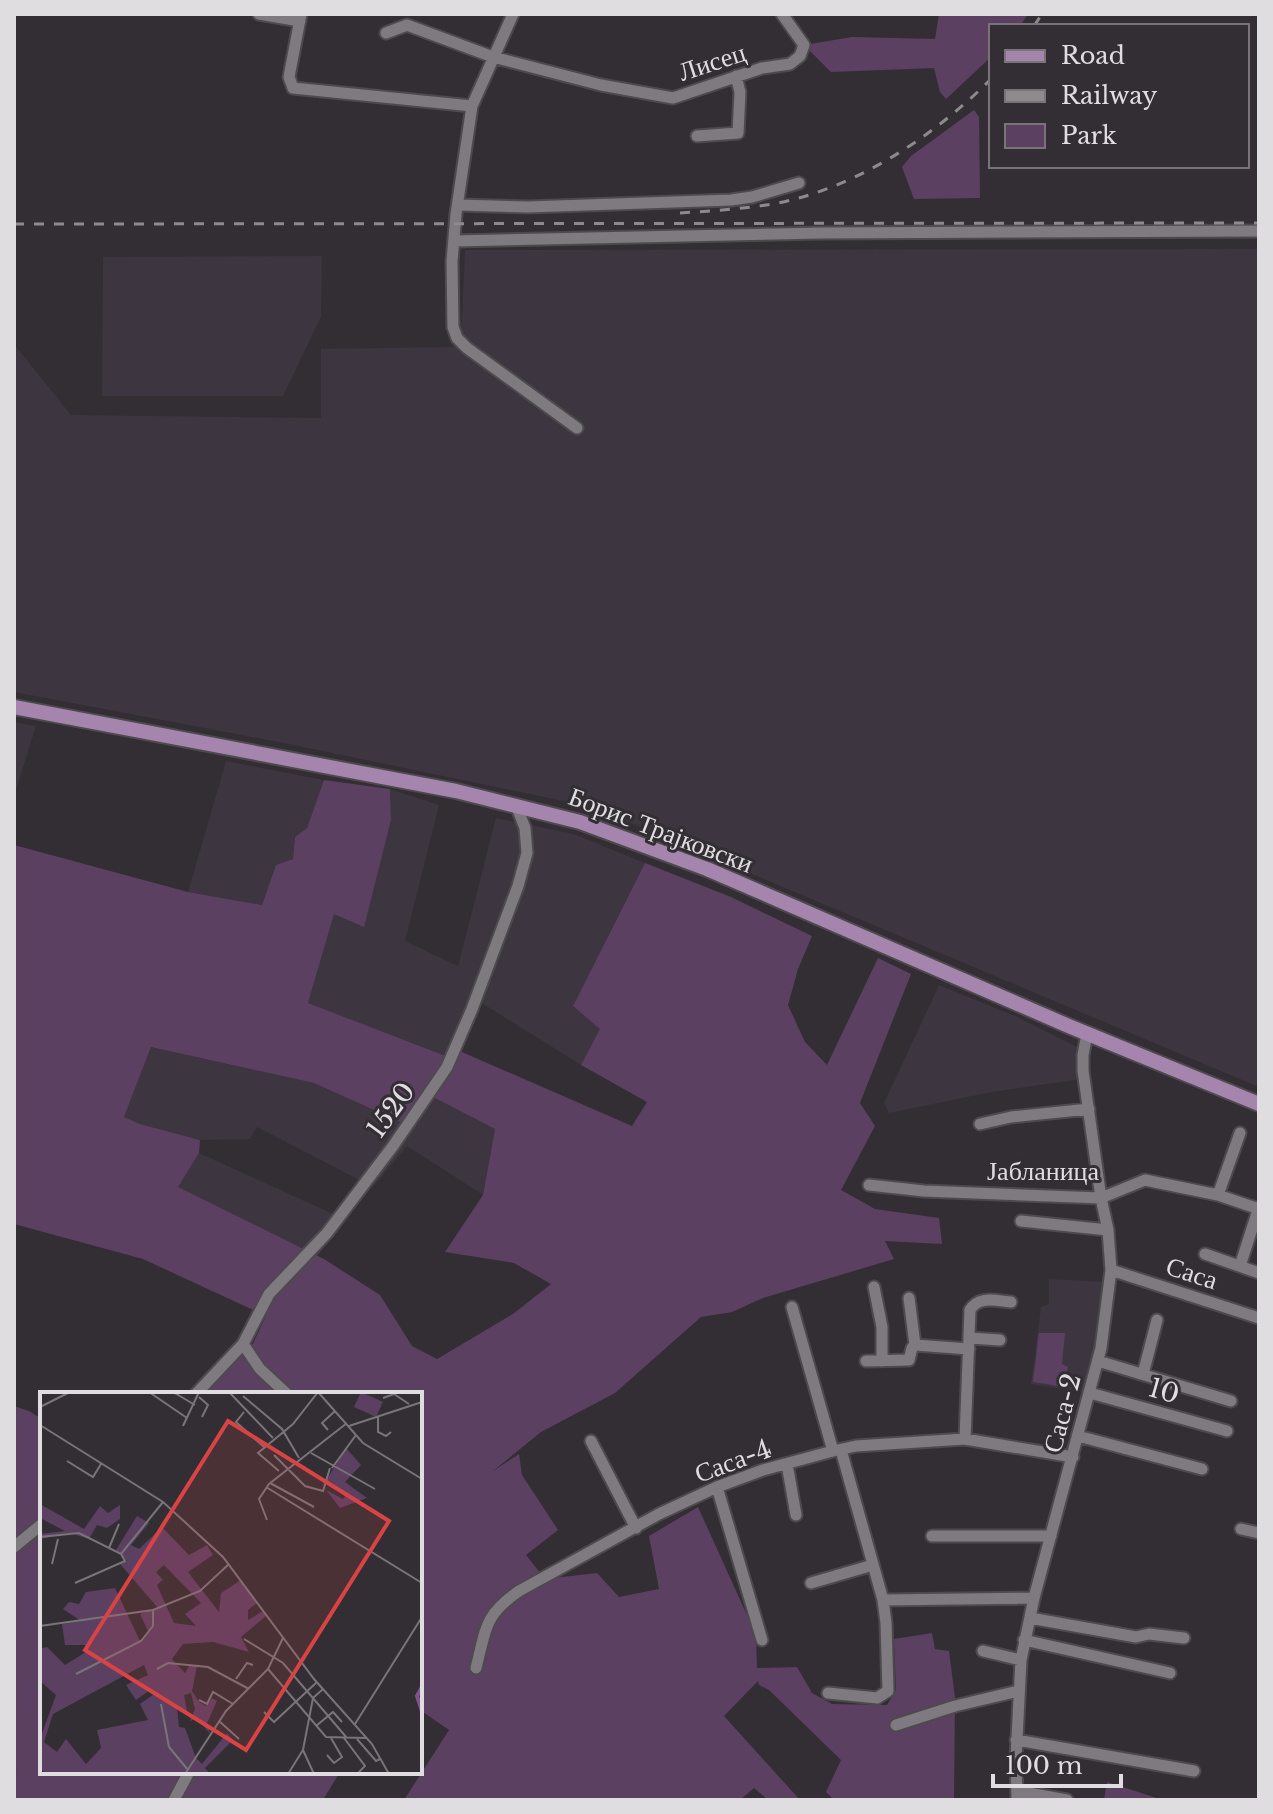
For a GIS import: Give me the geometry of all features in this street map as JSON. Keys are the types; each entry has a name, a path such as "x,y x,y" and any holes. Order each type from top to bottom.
{"main road":[{"name":"Борис Трајковски","path":"14,707 432,786 556,815 707,869 1087,1034 1259,1104"}],"street":[{"path":"259,14 300,18 289,77 293,88 472,106"},
{"path":"513,14 472,106 454,241 453,327 457,338 577,428"},
{"name":"Лисец","path":"386,33 407,25 493,57 616,88 673,98 762,68 785,65 800,56 804,45 782,14"},
{"path":"697,136 738,133 740,92 736,76"},
{"path":"458,205 528,207 731,200 799,183"},
{"path":"454,241 837,233 1259,231"},
{"name":"1520","path":"198,1392 243,1344 269,1294 327,1233 447,1067 518,886 527,853 527,837 516,805"},
{"path":"527,837 533,823 556,815"},
{"name":"Саса-2","path":"1017,1795 1018,1691 1024,1640 1098,1361 1111,1270 1083,1063 1087,1034"},
{"path":"980,1124 1011,1117 1089,1109"},
{"path":"1218,1195 1240,1133"},
{"name":"Јабланица","path":"869,1185 924,1191 1101,1198 1145,1180 1218,1195 1259,1208"},
{"path":"1240,1266 1259,1208"},
{"path":"1021,1221 1108,1230"},
{"path":"1205,1254 1259,1273"},
{"name":"Саса","path":"1111,1270 1259,1318"},
{"path":"874,1287 882,1327 882,1361"},
{"path":"866,1361 909,1360 915,1345 909,1298"},
{"path":"965,1439 970,1310 973,1304 983,1300 1011,1302"},
{"path":"792,1307 873,1565 886,1623 888,1691 877,1698 828,1693"},
{"path":"1143,1374 1157,1320"},
{"path":"915,1345 1000,1340"},
{"path":"243,1344 260,1369 285,1392"},
{"path":"1098,1361 1231,1401"},
{"name":"10","path":"1090,1393 1227,1431"},
{"path":"1078,1436 1202,1469"},
{"name":"Саса-4","path":"476,1668 488,1621 501,1603 636,1528 717,1487 763,1470 856,1446 965,1439 1073,1457"},
{"path":"591,1441 636,1528"},
{"path":"787,1464 796,1515"},
{"path":"717,1487 762,1640"},
{"path":"14,1547 40,1526"},
{"path":"1241,1529 1259,1533"},
{"path":"932,1536 1051,1536"},
{"path":"811,1583 873,1565"},
{"path":"883,1600 1034,1598"},
{"path":"1030,1618 1136,1637 1149,1634 1184,1638"},
{"path":"1024,1640 1170,1673"},
{"path":"983,1651 1021,1660"},
{"path":"896,1725 955,1706 1018,1691"},
{"path":"1016,1740 1194,1771"},
{"path":"174,1800 188,1774"},
{"path":"1017,1795 1067,1800"}],"shaded area":[{"path":"1259,249 1259,1087 592,807 284,743 14,692 14,344 71,415 321,418 321,349 454,347 462,320 465,250"},
{"path":"322,256 321,317 283,396 102,396 103,257"},
{"path":"14,722 36,726 14,796"},
{"path":"226,761 324,780 307,828 295,837 293,859 276,865 262,905 188,892"},
{"path":"390,789 439,805 405,941 458,966 496,818 574,834 645,863 573,1006 601,1029 581,1065 480,1002 462,1052 448,1058 308,1003 334,913 363,926 391,820"},
{"path":"939,985 1015,1016 1077,1047 1082,1079 992,1092 889,1113 884,1103"},
{"path":"151,1047 314,1083 407,1125 425,1093 495,1129 483,1195 407,1146 373,1187 257,1127 250,1139 200,1140 124,1117"},
{"path":"199,1153 340,1217 318,1256 176,1188"},
{"path":"1049,1279 1109,1282 1090,1394 1031,1384 1041,1307 1049,1304"}],"green space":[{"path":"939,14 1028,14 1021,24 989,24 989,59 946,99 940,92 934,68 831,72 804,45 852,37 935,39"},
{"path":"974,110 979,117 980,198 914,199 902,167 911,156"},
{"path":"324,780 390,789 391,820 364,927 334,914 308,1003 448,1057 462,1052 632,1126 647,1102 581,1065 600,1029 573,1006 645,863 731,897 812,936 788,1005 805,1042 827,1065 878,958 911,974 860,1103 875,1126 841,1190 875,1209 939,1218 942,1244 885,1241 894,1259 763,1298 732,1312 701,1317 615,1393 541,1432 493,1471 519,1454 522,1475 558,1530 526,1555 545,1579 597,1573 619,1597 659,1589 649,1536 698,1507 756,1635 757,1668 797,1667 812,1693 832,1704 887,1705 896,1690 894,1639 932,1633 935,1649 949,1651 955,1698 954,1798 959,1800 834,1800 826,1792 841,1760 758,1681 724,1716 800,1800 768,1800 754,1788 740,1800 404,1800 449,1730 422,1711 422,1392 195,1392 237,1349 251,1348 266,1316 143,1259 14,1224 14,845 188,892 262,905 276,865 293,859 295,837 307,828","holes":["151,1047 314,1083 407,1125 427,1094 495,1129 483,1195 445,1252 514,1263 551,1284 513,1314 437,1359 412,1346 380,1295 324,1259 178,1187 199,1153 200,1140 124,1117"]},
{"path":"1039,1333 1065,1333 1062,1364 1068,1367 1064,1387 1033,1382"},
{"path":"14,1406 40,1418 40,1774 339,1774 323,1800 14,1800 14,1772 17,1770 14,1771"},
{"path":"1107,1782 1163,1800 1104,1800"}],"railway":[{"path":"1035,24 1042,14"},
{"path":"680,213 773,204 834,186 891,158 918,140 989,81"},
{"path":"14,224 1259,223"}]}
